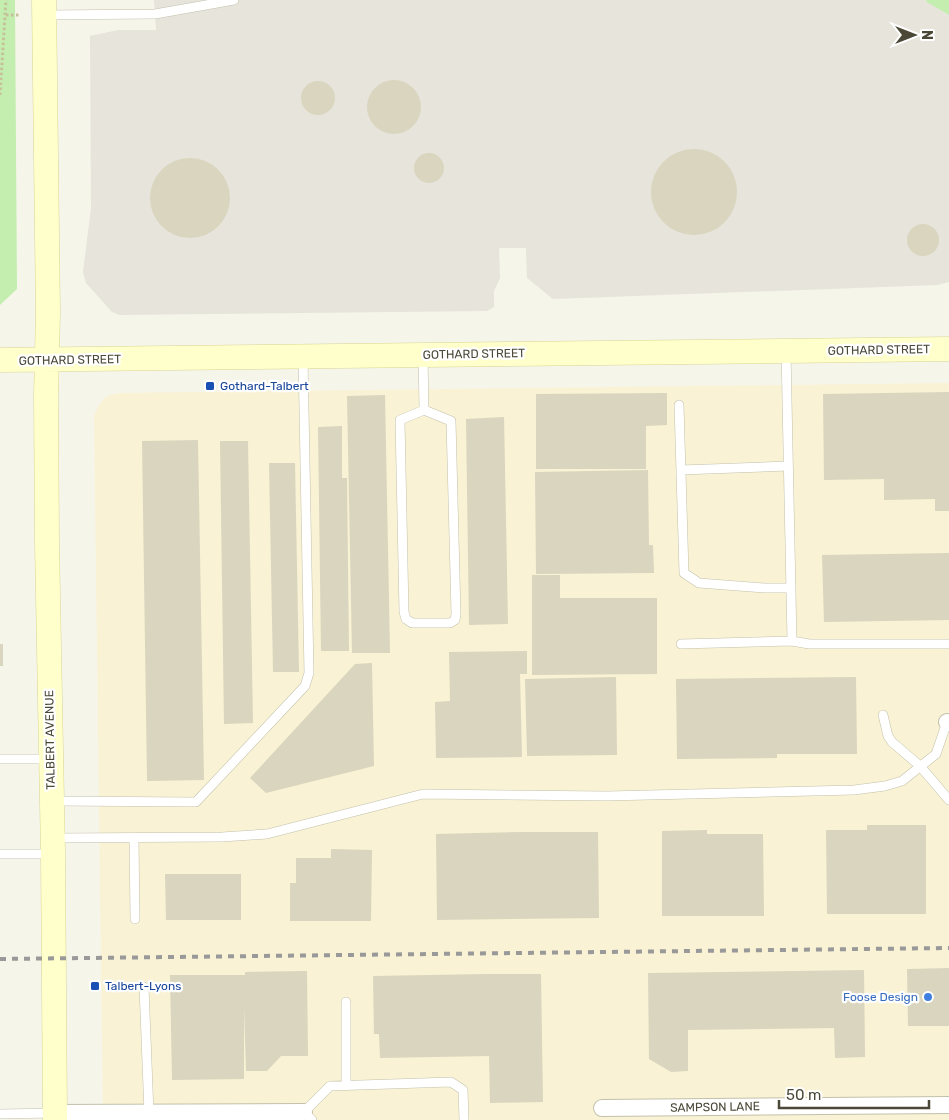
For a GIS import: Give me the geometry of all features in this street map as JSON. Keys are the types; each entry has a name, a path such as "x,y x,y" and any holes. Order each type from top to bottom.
{"street":[{"name":"TALBERT AVENUE","path":"44,8 55,1117"},
{"name":"GOTHARD STREET","path":"0,360 949,349"},
{"name":"SAMPSON LANE","path":"602,1108 949,1105"},
{"path":"55,1117 149,1113 308,1116"}],"lane":[{"path":"44,8 155,14 234,0"},
{"path":"786,351 792,641"},
{"path":"424,355 424,410"},
{"path":"51,801 196,802 304,686 309,672 302,356"},
{"path":"679,405 684,573 699,582 765,588 791,588"},
{"path":"424,410 451,421 456,614 455,620 450,622 412,622 406,619 404,612 400,420 424,410"},
{"path":"681,470 788,466"},
{"path":"681,644 792,641 809,644 949,644"},
{"path":"883,715 888,736 892,742 920,766 949,800"},
{"path":"0,854 52,846 134,838 222,837 267,834 423,794 607,796 854,790 885,786 902,781 936,754 948,723"},
{"path":"0,759 51,759"},
{"path":"134,838 135,919"},
{"path":"144,987 149,1113"},
{"path":"346,1002 346,1085"},
{"path":"308,1116 330,1086 451,1082 463,1090 464,1120"},
{"path":"0,1114 55,1117"}],"path":[{"path":"0,95 6,0"},
{"path":"6,14 19,15"}],"shaded area":[{"path":"154,0 926,0 949,15 949,282 937,285 553,299 527,278 526,248 499,248 500,278 494,291 494,307 487,311 120,315 112,312 86,283 83,272 91,208 90,36 118,30 156,30"},
{"path":"949,383 949,1120 103,1120 94,416 99,405 107,396 119,393"}],"green space":[{"path":"0,0 15,0 17,289 0,305"},
{"path":"926,0 949,0 949,15 927,2"}],"building":[{"path":"394,80 404,82 413,88 419,97 421,107 419,117 413,126 404,132 394,134 384,132 375,126 369,117 367,107 369,97 375,88 384,82"},
{"path":"318,81 325,82 330,86 334,91 334,105 330,110 325,114 318,115 311,114 306,110 302,105 301,98 302,91 306,86 311,82"},
{"path":"694,149 710,152 718,156 730,168 734,176 737,192 734,208 730,216 718,228 710,232 694,235 678,232 670,228 658,216 654,208 651,192 654,176 658,168 670,156 678,152"},
{"path":"429,153 440,157 444,168 440,179 429,183 418,179 414,168 418,157"},
{"path":"190,158 205,161 218,170 227,183 230,198 227,213 218,226 205,235 190,238 175,235 162,226 153,213 150,198 153,183 162,170 175,161"},
{"path":"923,224 934,229 939,240 934,251 923,256 912,251 907,240 912,229"},
{"path":"949,392 949,511 935,511 935,499 884,500 884,479 824,480 823,394"},
{"path":"667,393 667,425 646,426 646,469 536,469 536,394"},
{"path":"385,395 390,653 352,653 347,396"},
{"path":"504,417 508,624 469,625 466,419"},
{"path":"342,426 342,478 347,478 349,651 321,651 318,427"},
{"path":"198,440 204,780 147,781 142,441"},
{"path":"220,441 248,441 253,723 224,724"},
{"path":"269,463 295,463 299,672 273,672"},
{"path":"648,470 649,545 653,545 654,573 536,574 535,472"},
{"path":"949,553 949,620 824,622 822,555"},
{"path":"532,575 560,575 560,598 657,598 657,674 532,675"},
{"path":"0,644 3,644 3,666 0,666"},
{"path":"527,651 527,674 520,674 522,757 436,758 435,702 450,701 449,652"},
{"path":"372,663 374,766 266,793 250,778 355,664"},
{"path":"616,677 617,755 527,756 525,679"},
{"path":"856,677 857,754 777,754 777,758 677,759 676,679"},
{"path":"867,825 926,825 926,914 827,914 826,830 867,830"},
{"path":"707,830 707,834 763,834 764,916 662,916 662,831"},
{"path":"598,832 599,918 437,920 436,834"},
{"path":"331,849 372,850 371,921 290,921 290,883 296,883 296,858 331,858"},
{"path":"165,874 241,874 241,920 166,920"},
{"name":"Foose Design","path":"949,968 949,1026 908,1026 907,969"},
{"path":"864,970 865,1057 835,1058 834,1028 688,1030 688,1071 671,1072 649,1059 648,973"},
{"path":"307,971 308,1056 281,1056 267,1071 246,1071 244,1007 244,1079 172,1080 170,975 245,975 245,972"},
{"path":"541,974 543,1102 490,1103 489,1056 380,1058 379,1034 374,1034 373,976"}],"railway":[{"path":"0,959 949,948"}],"place":[{"name":"Gothard-Talbert","path":"210,386"},
{"name":"Talbert-Lyons","path":"95,986"},
{"name":"Foose Design","path":"928,997"}]}
